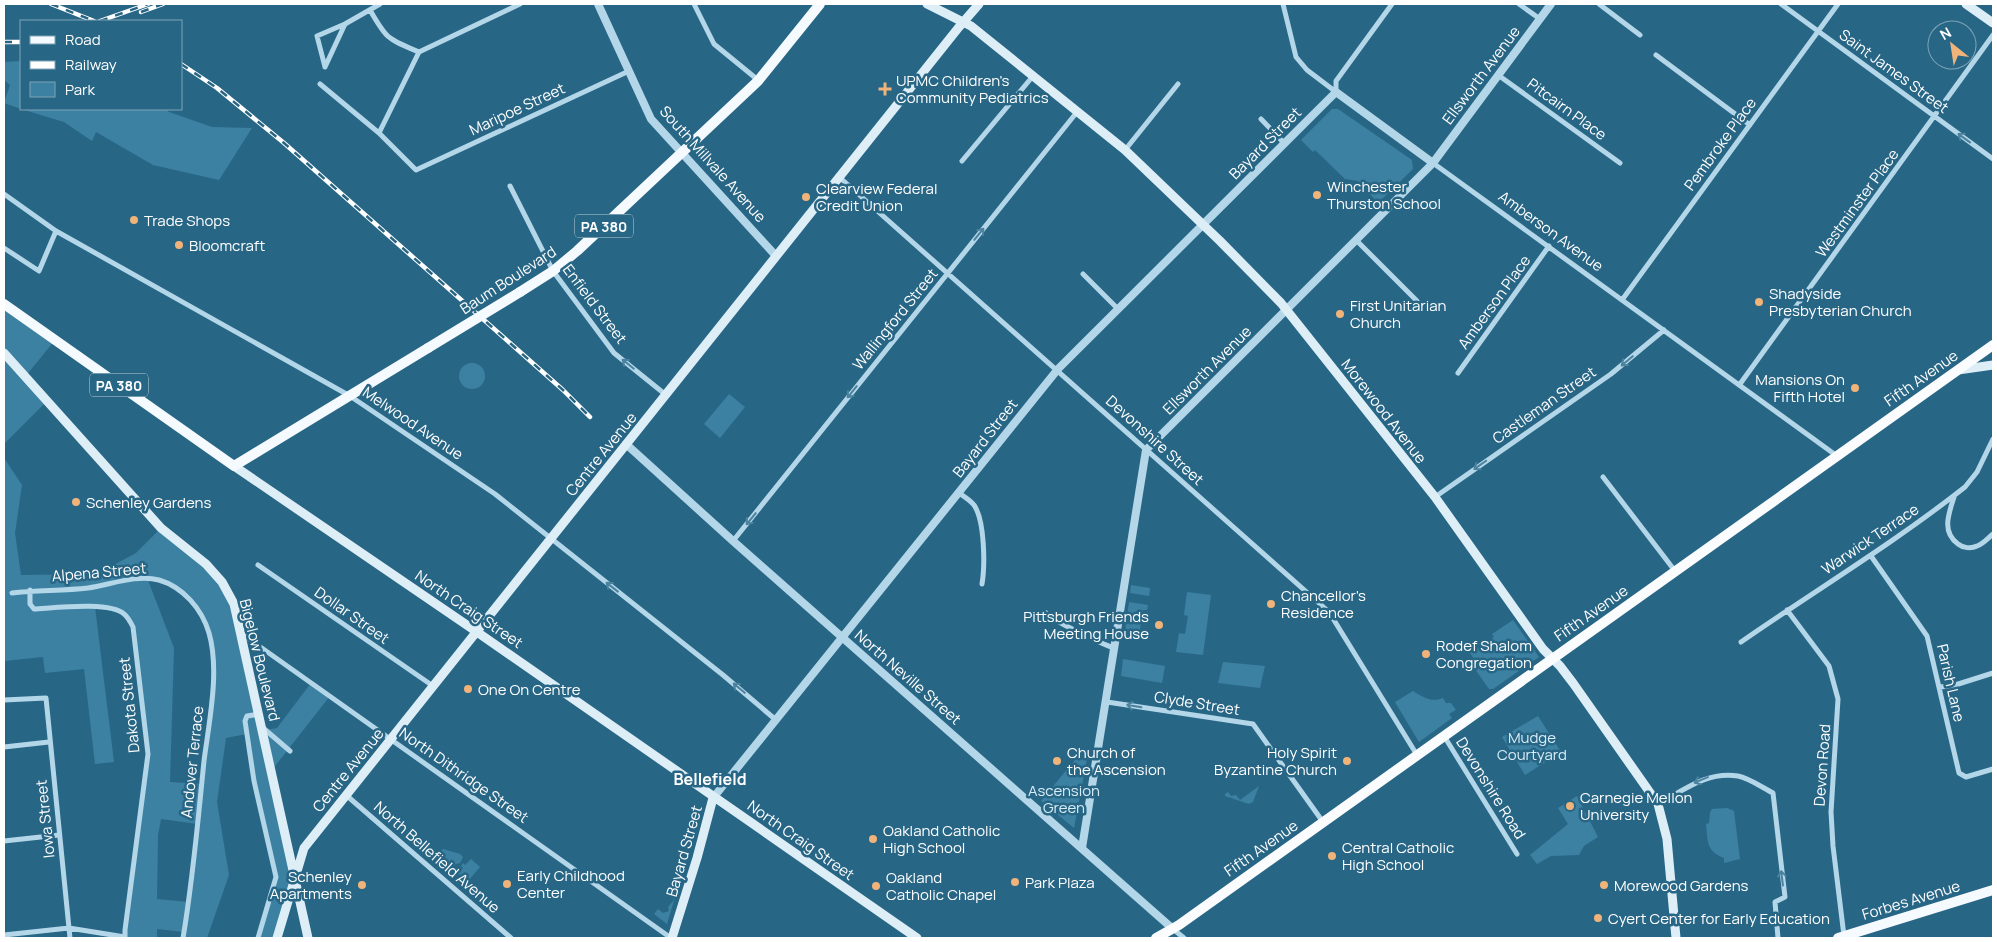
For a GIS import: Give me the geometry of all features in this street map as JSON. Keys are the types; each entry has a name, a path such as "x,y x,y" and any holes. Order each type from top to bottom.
{"highway":[{"name":"Fifth Avenue","path":"1156,938 1173,929 1993,345"}],"main road":[{"name":"Baum Boulevard","path":"234,466 554,271 758,80 820,4"},
{"name":"Morewood Avenue","path":"927,4 964,21 1125,150 1287,310 1435,497 1543,649 1573,683 1658,804 1667,839 1676,938"},
{"name":"Centre Avenue","path":"277,938 304,848 666,395 838,176 979,4"},
{"path":"1966,4 1993,23"},
{"name":"North Craig Street","path":"4,304 234,466 477,632 713,798 917,938"},
{"name":"Bigelow Boulevard","path":"4,353 161,528 206,564 222,582 234,604 260,714 308,938"},
{"path":"1958,370 1993,365"},
{"name":"Bayard Street","path":"671,938 698,858 713,798"},
{"name":"Forbes Avenue","path":"1841,937 1993,890"}],"street":[{"path":"345,24 325,67 317,36 345,24 380,4"},
{"path":"320,84 379,133 419,52 520,4"},
{"name":"South Millvale Avenue","path":"598,4 651,119 776,256"},
{"path":"694,4 714,44 758,80"},
{"name":"Amberson Avenue","path":"1283,4 1296,57 1300,64 1837,456"},
{"name":"Bayard Street","path":"713,798 1058,369 1117,308 1336,92 1336,81 1392,4"},
{"path":"1519,4 1540,19"},
{"name":"Ellsworth Avenue","path":"1146,450 1434,163 1551,4"},
{"path":"1599,4 1640,35"},
{"name":"Saint James Street","path":"1781,4 1993,159"},
{"name":"Pembroke Place","path":"1622,300 1838,4"},
{"path":"370,10 384,34 394,42 419,52"},
{"name":"Westminster Place","path":"1740,384 1993,35"},
{"path":"1656,56 1750,125"},
{"name":"Maripoe Street","path":"379,133 416,170 628,71"},
{"name":"Pitcairn Place","path":"1498,75 1620,163"},
{"path":"962,162 1033,76"},
{"path":"1125,150 1178,84"},
{"name":"Wallingford Street","path":"733,541 1077,112"},
{"path":"1261,120 1284,143"},
{"name":"Devonshire Street","path":"838,176 949,272 1329,612 1418,755"},
{"name":"Enfield Street","path":"510,186 554,271 614,352 666,395"},
{"name":"Melwood Avenue","path":"4,194 56,231 350,396 495,494 724,675 776,720"},
{"path":"4,248 39,271 56,231"},
{"path":"1356,240 1417,301"},
{"name":"Amberson Place","path":"1458,373 1549,246"},
{"path":"1083,274 1117,308"},
{"name":"Castleman Street","path":"1435,497 1611,374 1664,330"},
{"name":"Warwick Terrace","path":"1741,642 1786,610 1871,556 1966,487 1977,472 1993,439"},
{"name":"North Neville Street","path":"626,444 733,541 1173,929"},
{"path":"1082,848 1107,702 1146,450"},
{"path":"1603,477 1675,571"},
{"path":"959,493 970,500 976,507 980,519 984,564 982,584"},
{"path":"1954,496 1947,524 1952,540 1962,547 1973,547 1979,546 1993,534"},
{"name":"Parish Lane","path":"1871,556 1927,636 1959,773 1966,777 1993,769"},
{"name":"Dollar Street","path":"258,565 433,686"},
{"name":"Alpena Street","path":"12,593 30,590 87,588 140,579 158,580 174,586 185,594"},
{"name":"Dakota Street","path":"30,590 30,604 34,609 114,608 124,614 133,628 148,754 125,938"},
{"name":"Andover Terrace","path":"184,938 193,881 212,695 213,660 209,632 198,610 185,594"},
{"name":"Devon Road","path":"1786,610 1829,666 1838,699 1831,812 1841,937"},
{"path":"1046,613 1050,618 1083,634 1089,639 1114,648"},
{"name":"North Dithridge Street","path":"242,634 671,938"},
{"path":"1939,687 1952,686 1993,673"},
{"name":"Iowa Street","path":"4,700 46,698 70,938"},
{"name":"Clyde Street","path":"1107,702 1253,724 1323,822"},
{"path":"258,938 276,877 254,781 245,720 247,716 260,714"},
{"path":"262,727 290,751"},
{"name":"Devonshire Road","path":"1444,736 1517,854"},
{"path":"4,747 49,742"},
{"path":"1658,804 1695,783 1712,776 1740,776 1773,793 1784,897 1775,902 1778,938"},
{"name":"North Bellefield Avenue","path":"346,794 511,938"},
{"path":"4,841 59,835"},
{"path":"4,935 69,928 125,938"},
{"path":"1173,929 1184,938"}],"green space":[{"path":"20,61 20,109 4,103 10,85 4,80 4,62"},
{"path":"1332,109 1338,109 1412,160 1413,169 1378,203 1358,181 1345,179 1315,150 1313,152 1301,140"},
{"path":"24,110 167,110 212,127 252,128 219,180 153,165 96,132 92,141 64,122"},
{"path":"4,304 55,340 25,377 47,401 4,444"},
{"path":"472,363 481,367 485,376 481,385 472,389 463,385 459,376 463,367"},
{"path":"729,394 745,407 720,438 704,424"},
{"path":"4,458 22,485 15,533 21,575 97,574 136,553 161,528 206,564 234,604 266,730 277,728 311,683 330,696 272,770 295,878 277,938 258,938 275,884 247,734 226,738 217,802 229,875 207,938 183,938 184,932 157,929 157,938 125,938 148,754 133,628 124,614 95,607 114,762 95,764 84,669 45,673 43,657 4,661","holes":["148,580 173,586 193,602 209,632 213,661 202,784 170,782 174,648","161,819 198,824 189,902 157,899 158,835"]},
{"path":"1131,585 1150,588 1149,596 1130,593"},
{"path":"1187,592 1211,595 1203,655 1176,652 1179,633 1185,634 1188,616 1184,615"},
{"path":"1129,602 1148,605 1147,610 1143,610 1138,641 1124,639"},
{"path":"1513,620 1539,657 1493,689 1489,689 1470,662 1474,659 1470,653 1479,647 1481,649 1487,645 1486,642 1494,637 1492,634"},
{"path":"1123,659 1165,666 1162,683 1121,676"},
{"path":"1223,662 1265,666 1260,688 1218,683"},
{"path":"1413,691 1431,700 1443,698 1446,703 1451,703 1456,710 1449,714 1452,718 1419,742 1395,702"},
{"name":"Mudge Courtyard","path":"1538,716 1561,752 1525,775 1502,737"},
{"name":"Ascension Green","path":"1083,750 1088,754 1074,828 1041,801"},
{"path":"1259,786 1253,802 1249,804 1225,796 1228,792 1231,796 1236,795 1240,800"},
{"path":"1577,796 1598,837 1584,846 1579,855 1551,856 1537,864 1530,855 1568,824 1558,808"},
{"path":"499,798 508,801 528,814 524,819 520,820 495,803"},
{"path":"1727,808 1734,811 1740,859 1724,863 1724,858 1714,852 1709,845 1706,824 1709,823 1712,809"},
{"path":"443,849 460,854 463,857 460,863 453,865 457,872 456,874 439,858 439,853"},
{"path":"471,859 480,867 467,882 458,873 463,868 461,866 463,863 465,865"},
{"path":"676,892 676,894 667,924 654,914 658,909 663,913 669,911 668,907 674,900 672,897"}],"railway":[{"path":"51,4 91,20"},
{"path":"103,20 148,4"},
{"path":"141,12 163,4"},
{"path":"4,42 20,42"},
{"path":"182,65 217,88 284,143 563,390 590,417"}],"place":[{"name":"UPMC Children's Community Pediatrics","path":"885,89"},
{"name":"Winchester Thurston School","path":"1317,195"},
{"name":"Clearview Federal Credit Union","path":"806,197"},
{"name":"Trade Shops","path":"134,220"},
{"name":"Bloomcraft","path":"179,245"},
{"name":"Shadyside Presbyterian Church","path":"1759,302"},
{"name":"First Unitarian Church","path":"1340,314"},
{"name":"Mansions On Fifth Hotel","path":"1855,388"},
{"name":"Schenley Gardens","path":"76,502"},
{"name":"Chancellor's Residence","path":"1271,604"},
{"name":"Pittsburgh Friends Meeting House","path":"1159,625"},
{"name":"Rodef Shalom Congregation","path":"1426,654"},
{"name":"One On Centre","path":"468,689"},
{"name":"Church of the Ascension","path":"1057,761"},
{"name":"Holy Spirit Byzantine Church","path":"1347,761"},
{"name":"Carnegie Mellon University","path":"1570,806"},
{"name":"Oakland Catholic High School","path":"873,839"},
{"name":"Central Catholic High School","path":"1332,856"},
{"name":"Park Plaza","path":"1015,882"},
{"name":"Early Childhood Center","path":"507,884"},
{"name":"Schenley Apartments","path":"362,885"},
{"name":"Morewood Gardens","path":"1604,885"},
{"name":"Oakland Catholic Chapel","path":"876,886"},
{"name":"Cyert Center for Early Education","path":"1598,918"}],"district":[{"name":"Bellefield","path":"710,779"}]}
